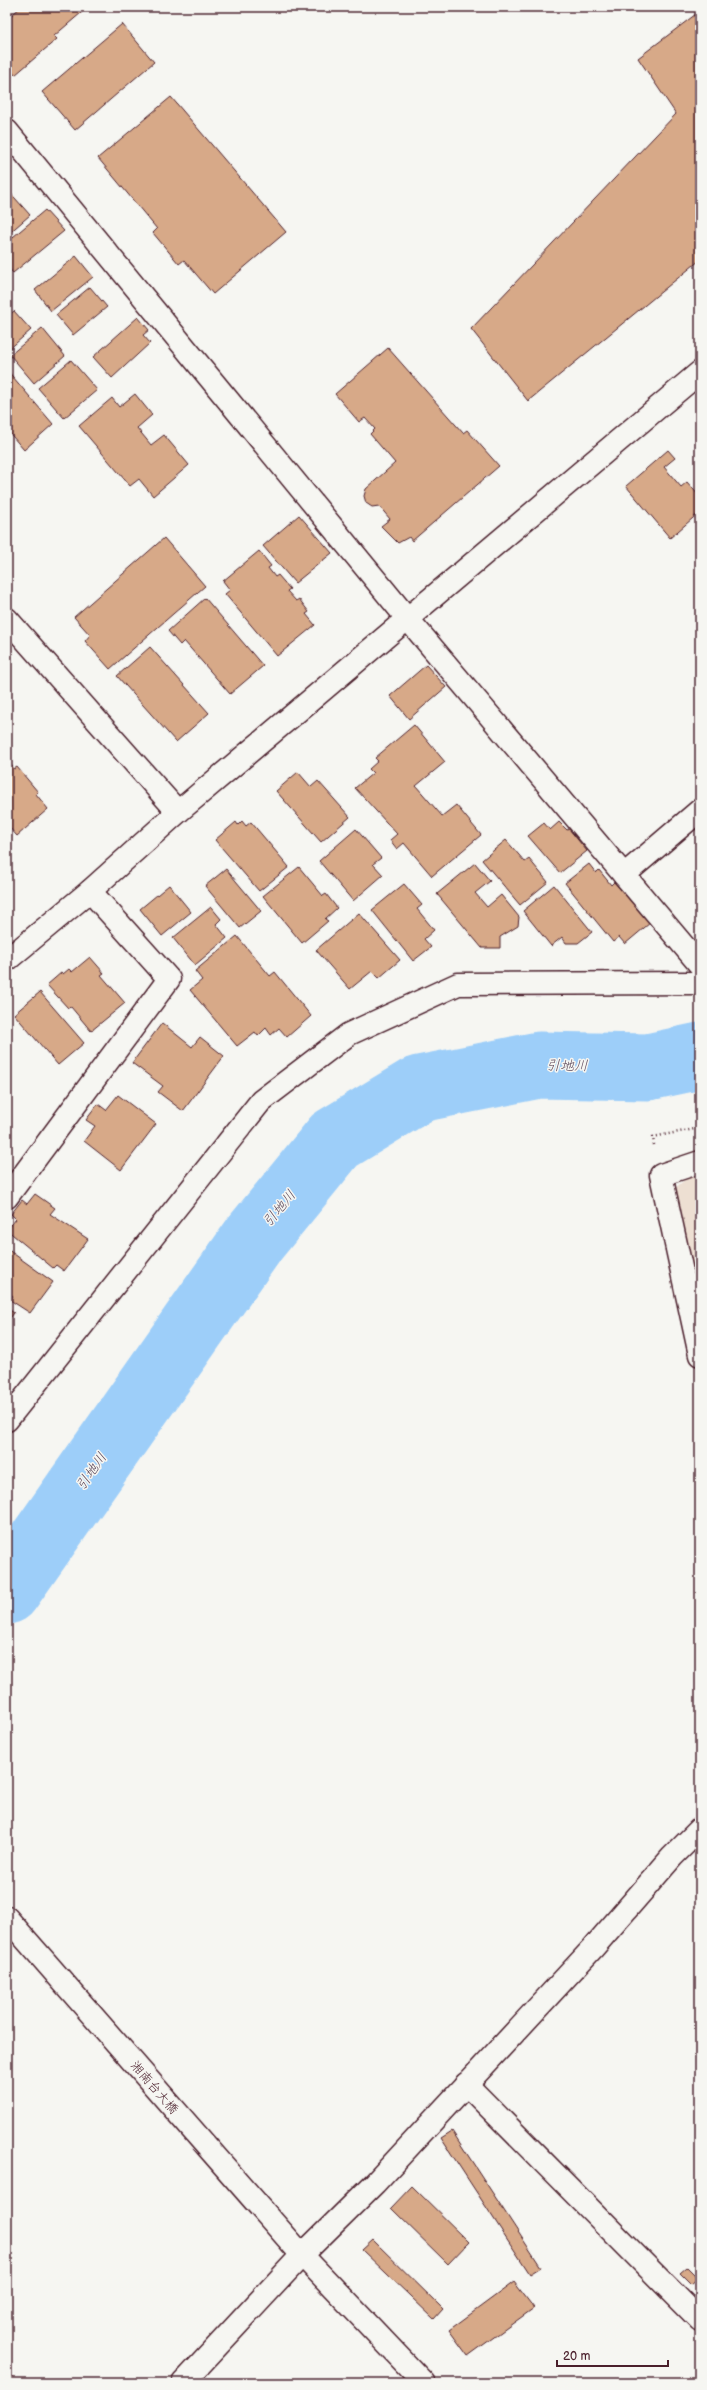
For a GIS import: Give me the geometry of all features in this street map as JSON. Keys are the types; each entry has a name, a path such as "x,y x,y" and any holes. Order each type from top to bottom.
{"street":[{"path":"10,140 408,618 700,965"},
{"path":"7,960 90,891 178,812 700,372"},
{"path":"7,619 178,812"},
{"path":"624,875 700,810"},
{"path":"7,1197 169,980 90,891"},
{"path":"7,1420 261,1101 349,1034 458,984 700,983"},
{"path":"700,1162 661,1175 700,1355"},
{"path":"183,2383 302,2255 375,2183 593,1948 672,1857 700,1829"},
{"name":"湘南台大橋","path":"7,1918 302,2255 424,2383"},
{"path":"466,2084 700,2320"}],"shaded area":[{"path":"700,1175 700,1307 673,1190 686,1179"}],"building":[{"path":"21,7 88,7 54,36 57,39 15,75 7,66 7,19"},
{"path":"700,11 700,260 528,401 471,329 676,114 638,58"},
{"path":"122,24 154,62 75,130 42,92"},
{"path":"171,97 286,232 213,294 184,260 179,264 153,233 157,229 98,158"},
{"path":"7,189 30,215 7,235"},
{"path":"45,210 64,231 13,273 7,266 7,242"},
{"path":"76,256 93,277 51,311 35,290"},
{"path":"90,287 107,307 73,335 56,315"},
{"path":"14,311 31,330 7,351 7,313 9,315"},
{"path":"138,317 149,330 143,335 150,343 112,378 93,357"},
{"path":"42,328 65,356 34,383 10,355"},
{"path":"388,348 463,433 467,430 499,466 412,541 409,537 398,543 381,526 390,519 379,506 372,507 366,503 364,496 366,489 395,463 370,434 375,429 365,418 359,422 335,394"},
{"path":"71,360 97,390 64,418 38,388"},
{"path":"7,370 53,424 24,450 7,430"},
{"path":"135,394 152,415 137,428 151,445 164,435 189,465 153,496 139,479 130,486 79,426 112,398 119,407"},
{"path":"668,450 675,458 664,467 681,487 687,482 700,497 700,512 670,538 626,486"},
{"path":"299,515 332,553 295,583 263,546"},
{"path":"164,538 205,586 110,669 85,641 90,635 74,617"},
{"path":"259,551 271,566 268,568 275,577 278,575 290,589 287,591 296,601 299,599 309,612 306,614 315,625 277,656 225,594 230,590 223,581"},
{"path":"205,598 263,666 230,694 184,641 180,645 168,631"},
{"path":"150,647 209,713 176,742 117,676"},
{"path":"426,665 446,687 409,719 390,696"},
{"path":"414,725 445,762 416,786 442,816 456,805 481,835 432,876 404,843 397,849 390,840 397,834 355,788 373,773 369,769 378,761 375,758"},
{"path":"7,760 14,769 17,767 38,792 36,794 48,809 17,836 7,825"},
{"path":"298,772 311,787 318,781 350,817 321,842 276,791"},
{"path":"242,821 246,826 251,822 289,867 259,891 215,840 236,822 238,825"},
{"path":"559,822 567,830 569,829 587,851 560,873 528,836 544,823 550,830"},
{"path":"356,829 381,858 373,864 383,875 353,901 319,861"},
{"path":"506,840 525,862 529,859 548,882 520,905 482,860"},
{"path":"475,863 490,881 475,893 487,907 501,895 519,917 518,926 500,937 500,948 482,948 437,894"},
{"path":"589,864 596,873 599,870 611,885 614,882 650,923 625,944 619,937 613,942 565,883"},
{"path":"299,867 323,896 326,894 337,908 325,919 328,921 302,943 263,896"},
{"path":"226,869 261,911 240,928 205,886"},
{"path":"404,884 422,905 417,909 434,930 424,939 431,947 413,961 372,910"},
{"path":"169,885 191,912 162,936 140,909"},
{"path":"554,885 592,932 578,943 566,943 562,937 551,946 523,911"},
{"path":"211,907 221,919 216,924 227,938 195,965 173,938"},
{"path":"359,913 400,960 379,978 372,971 350,989 316,950"},
{"path":"237,936 270,976 275,972 311,1016 287,1037 279,1028 271,1035 266,1028 258,1036 255,1032 237,1046 190,990 202,980 195,971"},
{"path":"90,957 104,973 101,975 125,1003 91,1031 71,1007 68,1008 47,985 62,972 63,974 69,969 72,972"},
{"path":"40,992 84,1043 58,1065 14,1014"},
{"path":"162,1023 192,1047 200,1037 224,1056 183,1111 158,1092 163,1086 132,1063"},
{"path":"118,1095 156,1124 121,1170 84,1141 95,1126 86,1120 98,1104 106,1110"},
{"path":"35,1194 55,1208 50,1214 88,1239 64,1271 56,1265 53,1268 7,1230 16,1219 11,1214 22,1200 27,1204"},
{"path":"7,1249 53,1282 30,1313 10,1300 13,1296 7,1291"},
{"path":"7,1308 14,1313 7,1322"},
{"path":"452,2131 541,2267 530,2274 441,2138"},
{"path":"412,2186 469,2242 448,2264 391,2208"},
{"path":"373,2240 443,2309 434,2319 362,2250"},
{"path":"687,2267 698,2278 691,2284 680,2273"},
{"path":"514,2282 534,2308 468,2356 449,2330"}],"waterway":[{"name":"引地川","path":"7,1591 255,1238 335,1140 419,1089 539,1065 648,1067 700,1056"}]}
